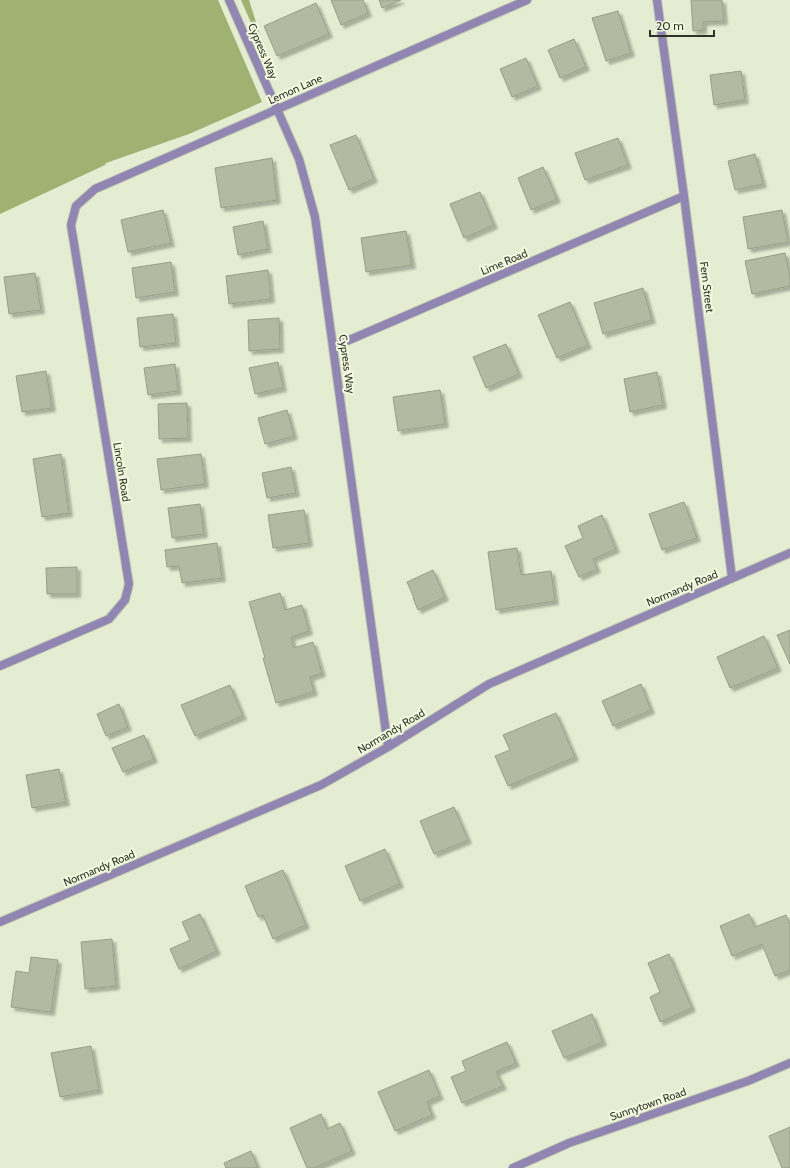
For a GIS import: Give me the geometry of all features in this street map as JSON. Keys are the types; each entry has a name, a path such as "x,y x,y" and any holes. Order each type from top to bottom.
{"street":[{"name":"Cypress Way","path":"229,0 299,159 315,217 388,747"},
{"name":"Lemon Lane","path":"76,206 95,189 527,0"},
{"name":"Fern Street","path":"657,0 684,196 732,578"},
{"name":"Lime Road","path":"333,347 684,196"},
{"name":"Lincoln Road","path":"0,666 109,619 125,600 129,584 72,225 76,206"},
{"name":"Normandy Road","path":"0,922 321,785 388,747 489,684 790,553"},
{"name":"Sunnytown Road","path":"513,1168 569,1144 748,1081 790,1063"}],"green space":[{"path":"0,0 218,0 262,102 189,134 106,163 105,165 0,214"},
{"path":"241,0 249,0 269,64"}],"building":[{"path":"331,0 363,0 368,13 341,25"},
{"path":"379,0 401,0 382,8"},
{"path":"691,0 722,0 724,21 703,22 703,30 693,31"},
{"path":"316,3 329,34 277,56 264,26"},
{"path":"618,11 631,53 606,61 592,18"},
{"path":"574,39 586,67 560,78 548,50"},
{"path":"526,58 538,86 512,97 500,69"},
{"path":"741,71 745,100 714,105 710,75"},
{"path":"356,135 374,179 349,190 330,145"},
{"path":"618,138 628,165 585,180 575,153"},
{"path":"755,154 763,184 735,190 728,161"},
{"path":"272,158 277,200 221,208 215,168"},
{"path":"543,167 557,199 531,210 518,178"},
{"path":"480,192 494,225 464,238 450,204"},
{"path":"163,210 171,243 128,252 121,220"},
{"path":"782,210 788,242 748,249 743,217"},
{"path":"263,221 268,249 238,255 233,227"},
{"path":"406,231 412,265 366,272 361,238"},
{"path":"785,253 790,276 790,286 752,294 745,261"},
{"path":"171,262 175,292 136,298 132,268"},
{"path":"268,270 271,299 229,304 226,276"},
{"path":"35,273 41,310 9,314 4,277"},
{"path":"643,288 652,320 603,334 594,303"},
{"path":"570,302 588,345 557,358 538,315"},
{"path":"173,314 176,343 140,347 137,318"},
{"path":"279,318 280,349 249,351 248,320"},
{"path":"506,344 519,374 486,388 473,357"},
{"path":"278,362 283,388 255,394 249,368"},
{"path":"175,364 178,391 148,395 144,368"},
{"path":"46,371 52,408 22,412 16,376"},
{"path":"657,372 663,405 630,412 624,379"},
{"path":"440,390 445,424 398,431 393,397"},
{"path":"187,403 188,438 159,439 158,404"},
{"path":"287,410 294,436 265,444 258,418"},
{"path":"61,454 69,513 42,517 33,459"},
{"path":"201,454 205,484 161,490 157,459"},
{"path":"291,467 296,493 267,498 262,473"},
{"path":"684,502 697,538 662,550 649,514"},
{"path":"200,504 204,534 172,538 168,508"},
{"path":"304,510 309,543 273,548 268,515"},
{"path":"602,515 616,549 593,559 597,569 579,577 565,546 583,538 578,526"},
{"path":"217,543 222,578 182,583 179,566 167,567 165,550"},
{"path":"517,548 521,575 551,571 555,601 496,610 488,552"},
{"path":"77,567 77,594 47,594 46,568"},
{"path":"433,570 445,597 418,610 407,582"},
{"path":"280,593 285,610 302,605 309,631 291,637 294,648 313,642 322,673 310,677 314,692 276,703 249,602"},
{"path":"790,630 790,664 777,635"},
{"path":"764,636 778,668 730,688 717,657"},
{"path":"641,684 651,710 613,726 602,701"},
{"path":"230,685 243,716 195,736 181,705"},
{"path":"119,704 128,727 106,736 97,714"},
{"path":"556,713 575,757 508,786 495,756 510,750 503,735"},
{"path":"144,735 154,759 123,772 112,748"},
{"path":"59,769 66,802 32,808 26,775"},
{"path":"454,807 468,840 434,854 420,821"},
{"path":"385,849 400,884 360,901 345,866"},
{"path":"283,870 306,925 273,939 263,915 258,917 245,886"},
{"path":"200,914 217,951 179,969 170,949 190,940 182,922"},
{"path":"749,914 755,927 786,915 790,924 790,970 775,976 762,944 732,956 720,926"},
{"path":"112,939 116,986 85,989 81,942"},
{"path":"669,954 692,1008 660,1022 650,997 660,992 648,963"},
{"path":"31,957 58,960 51,1012 11,1007 16,971 29,973"},
{"path":"592,1014 603,1042 564,1058 552,1031"},
{"path":"507,1042 516,1063 496,1072 503,1086 462,1103 451,1077 466,1071 462,1061"},
{"path":"91,1046 99,1090 60,1097 51,1053"},
{"path":"429,1070 440,1096 427,1102 432,1115 395,1131 378,1092"},
{"path":"321,1114 327,1129 340,1123 352,1151 314,1168 307,1168 290,1128"},
{"path":"790,1127 790,1168 782,1168 769,1136"},
{"path":"251,1151 258,1168 226,1168 224,1163"}]}
